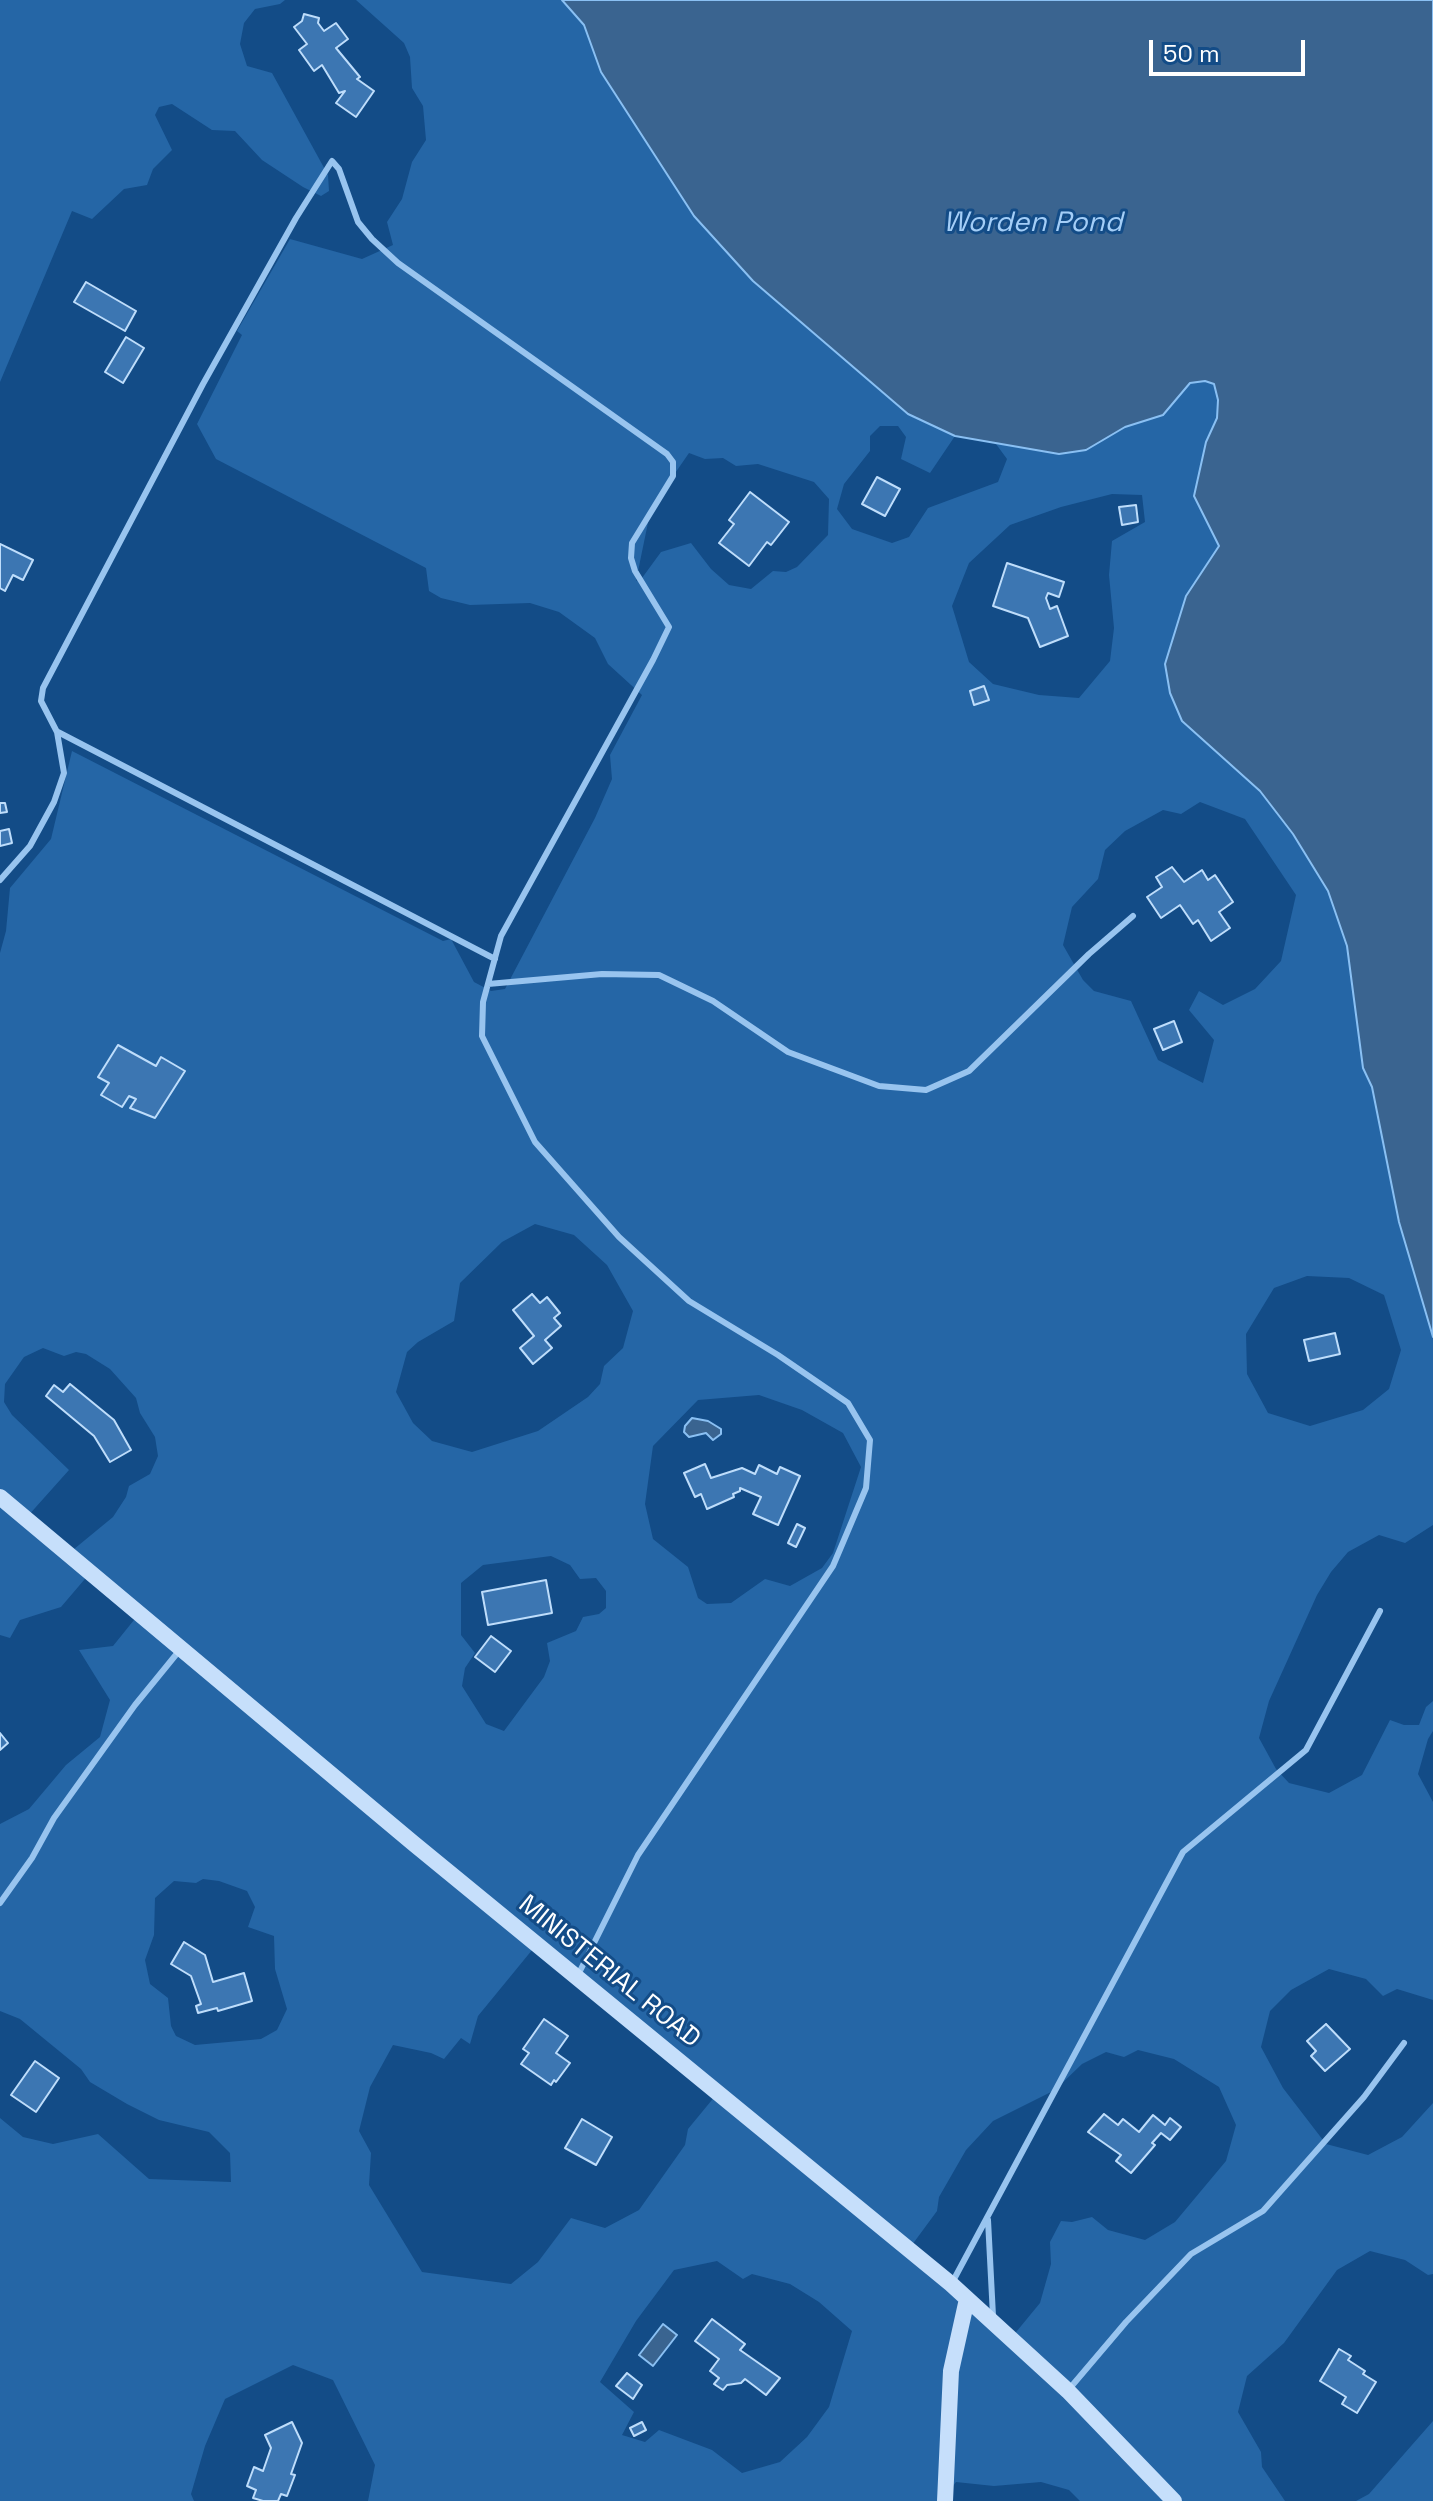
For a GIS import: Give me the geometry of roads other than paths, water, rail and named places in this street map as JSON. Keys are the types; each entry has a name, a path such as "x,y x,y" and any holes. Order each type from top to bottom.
{"main road":[{"name":"MINISTERIAL ROAD","path":"0,1497 951,2284 1068,2391 1174,2501"},
{"path":"945,2501 951,2371 967,2299"}],"lane":[{"path":"0,880 30,846 54,802 64,773 57,732 41,701 43,688 203,384 296,218 332,161 339,169 358,222 380,247 398,263 667,454 675,469 632,543 631,558 635,571 669,627 501,936 483,1002 482,1036 535,1142 619,1237 689,1301 778,1355 848,1403 870,1440 866,1488 833,1566 638,1855 577,1977"},
{"path":"57,732 495,959"},
{"path":"488,984 602,974 659,975 713,1001 788,1052 879,1086 926,1090 969,1071 1089,954 1133,916"},
{"path":"951,2284 1183,1852 1306,1750 1380,1611"},
{"path":"0,1903 24,1872 54,1818 135,1705 181,1648"},
{"path":"1068,2391 1126,2322 1191,2254 1263,2211 1364,2097 1404,2043"},
{"path":"987,2216 993,2322"}],"water":[{"name":"Worden Pond","path":"562,0 1433,0 1433,1337 1399,1222 1372,1087 1363,1068 1347,946 1328,891 1293,834 1260,791 1182,721 1170,693 1165,664 1186,596 1219,546 1194,496 1206,442 1217,418 1218,400 1214,384 1205,381 1190,383 1163,415 1125,427 1086,450 1059,454 955,436 908,414 753,281 694,216 601,72 584,25"},
{"path":"692,1418 708,1421 721,1429 721,1434 713,1440 706,1433 689,1437 684,1432"},
{"path":"663,2324 677,2335 653,2366 639,2355"}]}
